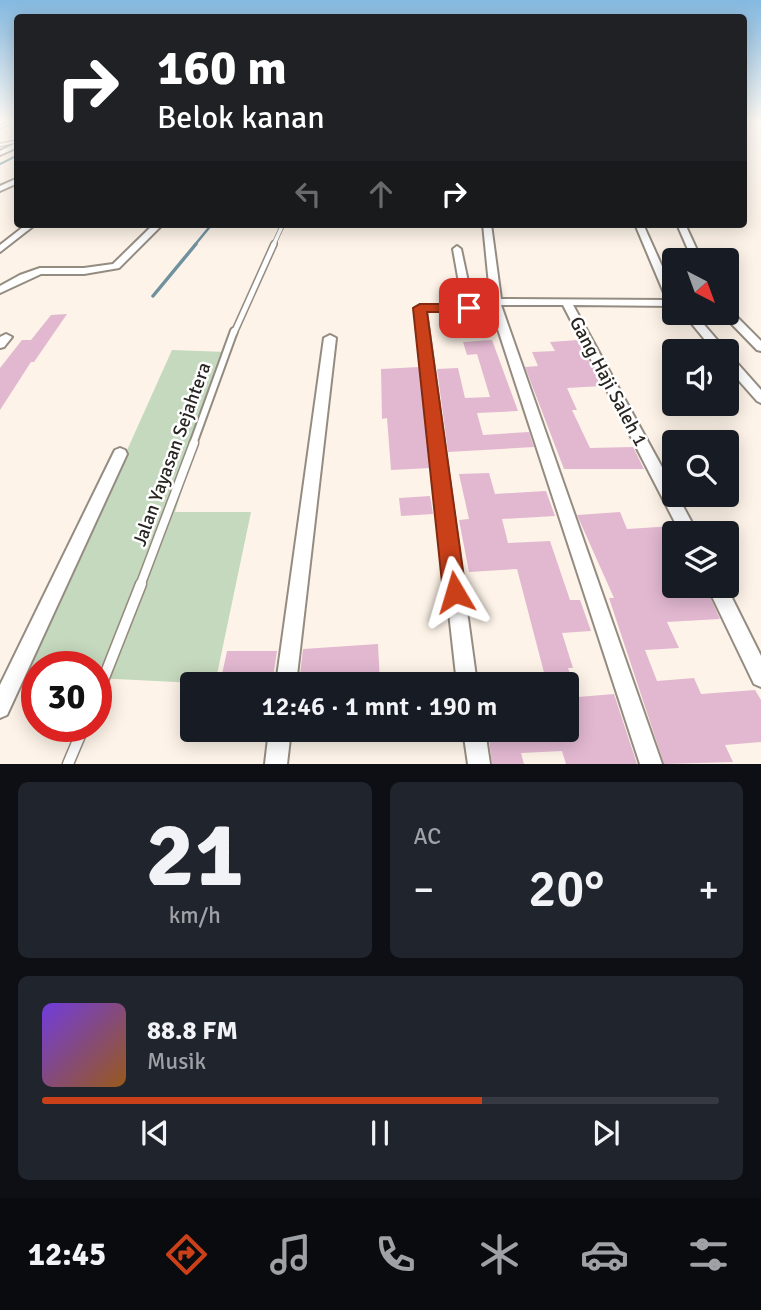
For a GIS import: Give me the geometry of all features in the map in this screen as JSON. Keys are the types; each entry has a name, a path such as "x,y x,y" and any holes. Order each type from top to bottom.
{"street":[{"path":"0,248 27,228"},
{"path":"0,290 40,271 84,271 116,266 155,228"},
{"path":"487,228 496,305 651,764"},
{"path":"641,228 662,277"},
{"path":"683,228 692,248"},
{"path":"457,249 469,308"},
{"name":"Gang Haji Saleh 1","path":"567,303 683,521"},
{"path":"466,672 420,308 662,303"},
{"path":"739,325 761,347"},
{"path":"288,672 330,338"},
{"path":"739,373 761,398"},
{"path":"0,708 120,454"},
{"path":"722,598 761,677"},
{"path":"276,764 279,742"},
{"path":"476,742 479,764"}],"lane":[{"name":"Jalan Yayasan Sejahtera","path":"112,659 239,319 281,228"},
{"path":"68,764 77,742"}],"green space":[{"path":"172,350 226,352 175,512 251,512 218,672 180,672 180,682 112,679 112,651 37,651"}],"building":[{"path":"67,314 0,410 0,368 22,340 31,340 51,315"},
{"path":"492,340 518,411 477,413 483,435 529,432 534,447 448,452 437,369 458,368 465,398 490,397 477,354 467,355 463,342"},
{"path":"578,340 602,386 567,388 577,410 572,410 590,448 633,447 644,469 564,469 525,367 538,366 532,352 555,351 550,342"},
{"path":"419,367 430,468 391,470 387,418 382,419 381,369"},
{"path":"489,473 495,494 546,491 555,516 502,519 508,543 550,541 570,600 580,600 591,631 562,633 573,668 568,668 569,672 544,672 517,569 469,572 459,520 469,519 459,474"},
{"path":"430,496 433,514 401,516 399,498"},
{"path":"620,512 627,529 662,527 662,598 710,598 720,619 667,622 679,648 645,650 657,681 694,678 701,694 755,690 761,700 761,742 725,745 733,762 664,764 609,598 614,598 577,515"},
{"path":"378,644 379,672 300,672 303,649"},
{"path":"227,651 277,651 274,672 223,672"},
{"path":"614,694 637,764 566,764 562,751 521,753 524,764 492,764 489,742 579,742 579,697"}],"waterway":[{"path":"0,164 14,157"},
{"path":"194,246 209,228"},
{"path":"153,296 196,244"}],"route":[{"path":"455,592 420,308 469,308"}]}
